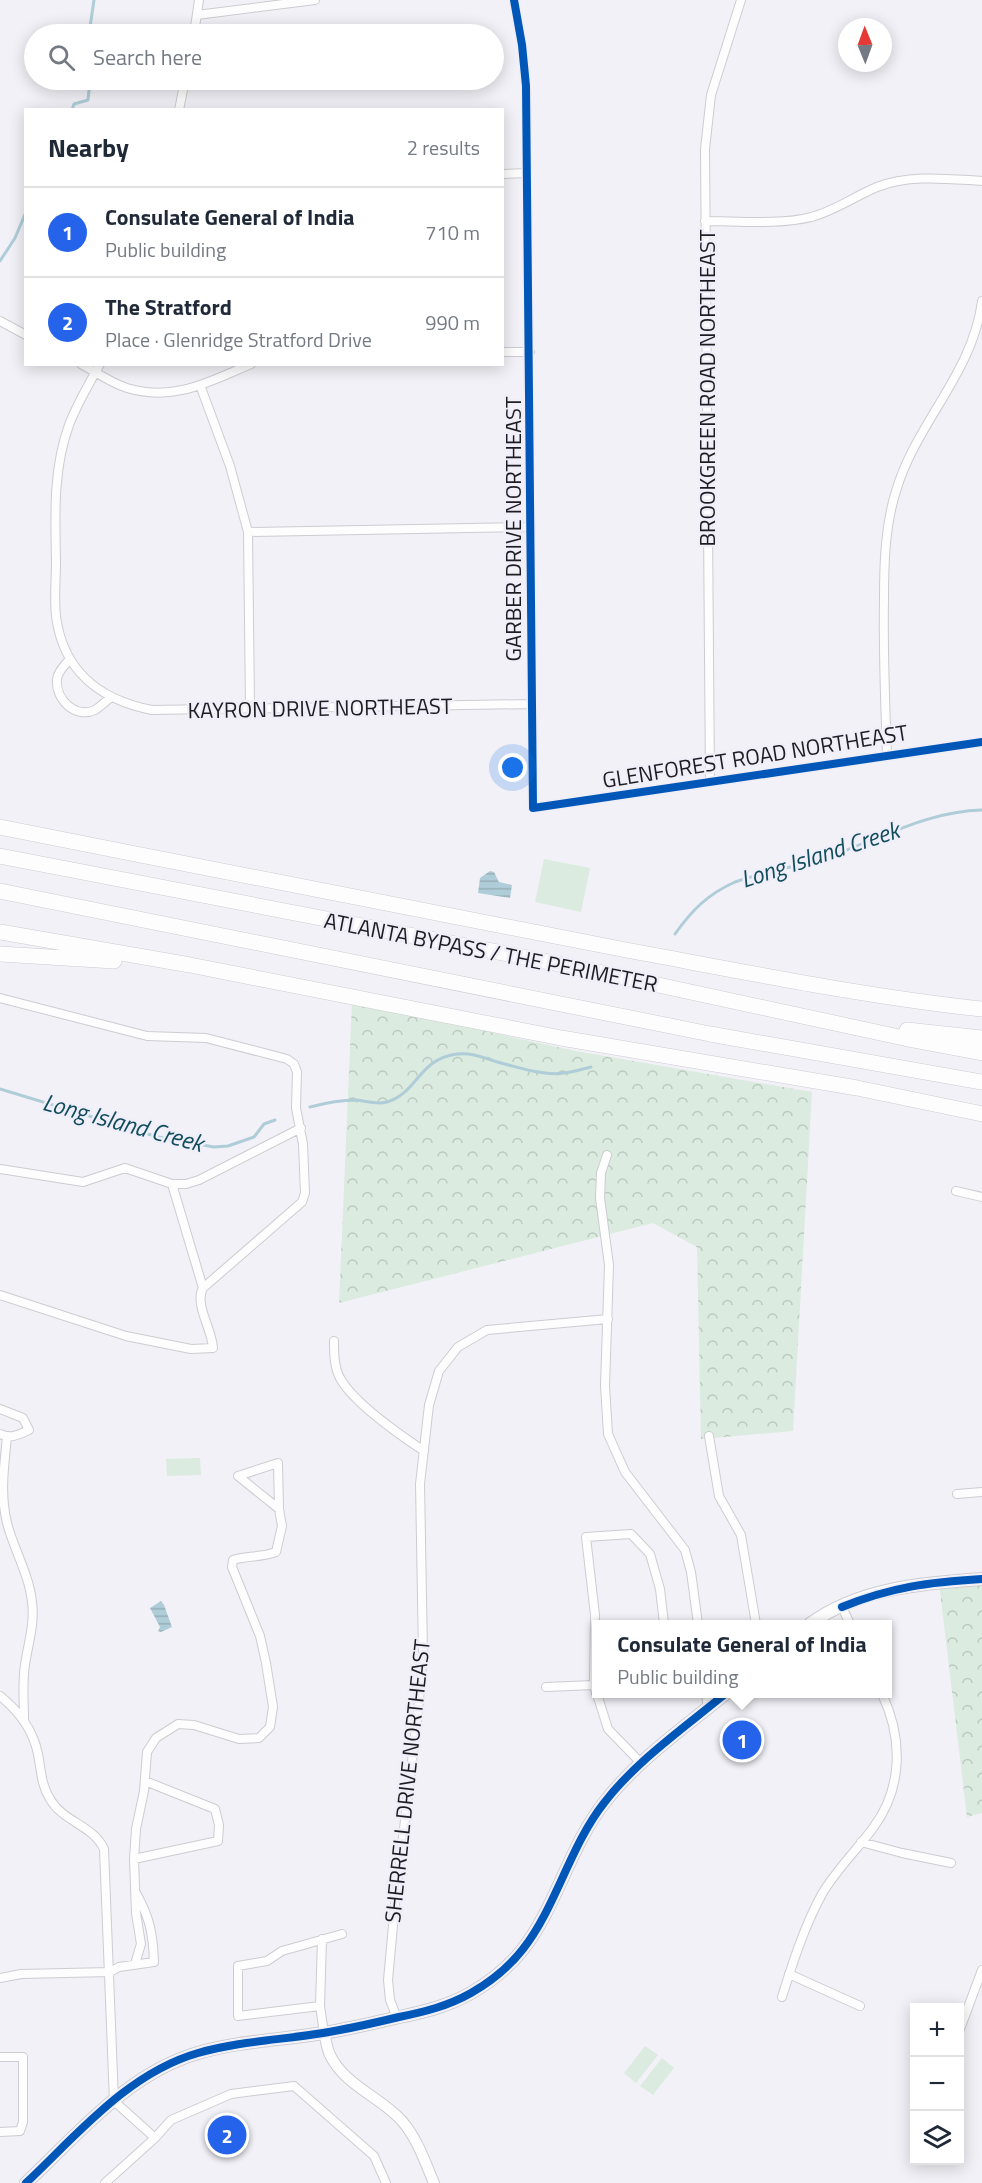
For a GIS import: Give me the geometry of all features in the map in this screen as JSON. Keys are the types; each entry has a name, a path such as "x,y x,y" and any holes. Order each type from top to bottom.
{"highway":[{"path":"0,827 499,926 752,973 920,1002 982,1010"},
{"name":"ATLANTA BYPASS / THE PERIMETER","path":"0,855 575,968 982,1053"},
{"name":"ATLANTA BYPASS / THE PERIMETER","path":"0,891 698,1031 982,1082"},
{"path":"0,900 69,904"},
{"path":"0,932 189,965 561,1038 910,1099 982,1114"},
{"path":"0,954 189,965"},
{"path":"817,1019 982,1038"},
{"path":"910,1099 982,1120"}],"main road":[{"path":"818,1620 871,1595 902,1587 982,1579"},
{"path":"26,2183 114,2101 155,2072 196,2053 227,2046 324,2033 437,2009 487,1983 510,1964 533,1935 593,1818 617,1787 720,1698"}],"street":[{"path":"196,24 199,0"},
{"path":"197,15 315,0"},
{"name":"GARBER DRIVE NORTHEAST","path":"514,0 526,86 533,808"},
{"name":"BROOKGREEN ROAD NORTHEAST","path":"710,781 705,149 711,94 741,0"},
{"path":"179,108 183,90"},
{"path":"504,174 527,173"},
{"path":"705,221 809,218 833,210 876,187 905,180 926,178 982,181"},
{"path":"887,755 883,655 888,522 907,460 958,373 976,328 982,301"},
{"path":"0,321 24,334"},
{"path":"504,352 530,352"},
{"path":"98,368 124,387 149,393 176,393 246,366"},
{"name":"KAYRON DRIVE NORTHEAST","path":"98,368 80,399 68,427 56,484 56,615 61,638 70,659 87,681 110,698 130,706 152,710 531,704"},
{"path":"200,385 230,466 248,532 250,709"},
{"path":"248,532 531,527"},
{"path":"70,659 57,678 59,694 69,707 86,712 95,710 110,698"},
{"name":"GLENFOREST ROAD NORTHEAST","path":"533,808 982,742"},
{"path":"0,998 147,1036 206,1038 287,1059 294,1064 297,1072 297,1108 301,1128 305,1193 302,1202 203,1288 199,1300 213,1336 213,1348 203,1350 126,1336 0,1295"},
{"path":"0,1169 82,1182 125,1168 172,1184 186,1184 199,1180 301,1128"},
{"path":"607,1155 601,1173 600,1198 609,1265 605,1386 608,1434 625,1472 685,1550 691,1572 697,1620"},
{"path":"172,1184 203,1288"},
{"path":"956,1191 982,1197"},
{"name":"SHERRELL DRIVE NORTHEAST","path":"397,2018 390,2000 388,1980 394,1904 423,1653 420,1484 429,1405 439,1371 458,1347 487,1330 608,1319"},
{"path":"334,1341 334,1358 340,1378 392,1430 424,1451"},
{"path":"0,1408 23,1418 29,1430 14,1436 4,1436 1,1485 2,1507 7,1526 28,1579 33,1605 32,1629 25,1667 24,1720"},
{"path":"709,1436 718,1496 741,1536 755,1620"},
{"path":"135,1964 141,1944 134,1890 134,1859 147,1752 156,1738 178,1724 194,1725 239,1739 259,1738 270,1727 273,1707 260,1636 232,1568 233,1560 243,1557 261,1557 276,1552 282,1526 279,1509 278,1463 238,1476 279,1509"},
{"path":"957,1494 982,1492"},
{"path":"595,1620 586,1537 631,1534 650,1554 660,1589 664,1620"},
{"path":"842,1607 848,1620"},
{"path":"546,1687 592,1691"},
{"path":"0,1696 24,1720 35,1743 42,1779 49,1799 66,1817 94,1834 104,1849 114,2101 155,2138"},
{"path":"598,1698 608,1729 642,1764"},
{"path":"707,1698 708,1708"},
{"path":"782,1997 800,1942 815,1908 837,1872 880,1817 890,1796 896,1774 898,1746 896,1731 884,1698"},
{"path":"134,1859 218,1841 219,1825 215,1809 145,1781"},
{"path":"861,1842 951,1863"},
{"path":"0,1978 21,1974 110,1972 119,1967 153,1962 153,1934 146,1910 134,1890"},
{"path":"320,2006 238,2016 238,1966 267,1961 282,1951 342,1934"},
{"path":"322,1939 320,2006 330,2055 354,2084 389,2109 410,2131 434,2183"},
{"path":"964,2018 982,1970"},
{"path":"789,1974 860,2006"},
{"path":"0,2057 23,2057 23,2122 20,2131 0,2133"},
{"path":"105,2183 155,2138 171,2120 231,2094 294,2086 374,2156 386,2183"}],"green space":[{"path":"544,859 590,868 581,912 535,902"},
{"path":"352,1002 576,1051 812,1092 793,1431 701,1439 697,1247 653,1223 339,1303"},
{"path":"200,1458 201,1475 167,1476 166,1459"},
{"path":"939,1583 982,1586 982,1813 967,1817"},
{"path":"645,2046 658,2055 636,2083 624,2073"},
{"path":"662,2058 674,2068 653,2095 640,2086"}],"water":[{"path":"490,871 494,872 499,882 512,885 510,898 478,893 480,878"},
{"path":"161,1601 172,1627 161,1632 158,1631 160,1627 150,1608"}],"waterway":[{"path":"90,24 94,0"},
{"path":"73,108 74,104 88,100 89,90"},
{"path":"0,261 15,238 24,217"},
{"name":"Long Island Creek","path":"675,934 701,903 735,882 833,855 924,820 982,810"},
{"name":"Long Island Creek","path":"310,1107 350,1100 387,1102 406,1091 434,1062 457,1054 474,1055 524,1069 556,1074 591,1067"},
{"name":"Long Island Creek","path":"0,1089 158,1137 214,1147 228,1146 254,1137 264,1124 275,1120"}],"cycle path":[{"path":"514,0 526,86 533,808 982,742"},
{"path":"842,1607 911,1587 982,1579"},
{"path":"26,2183 105,2107 126,2090 173,2062 229,2046 361,2026 418,2013 454,2002 485,1984 512,1962 535,1932 592,1820 616,1788 661,1746 720,1698"}],"place":[{"name":"Consulate General of India","path":"742,1740"},
{"name":"The Stratford","path":"227,2135"}]}
